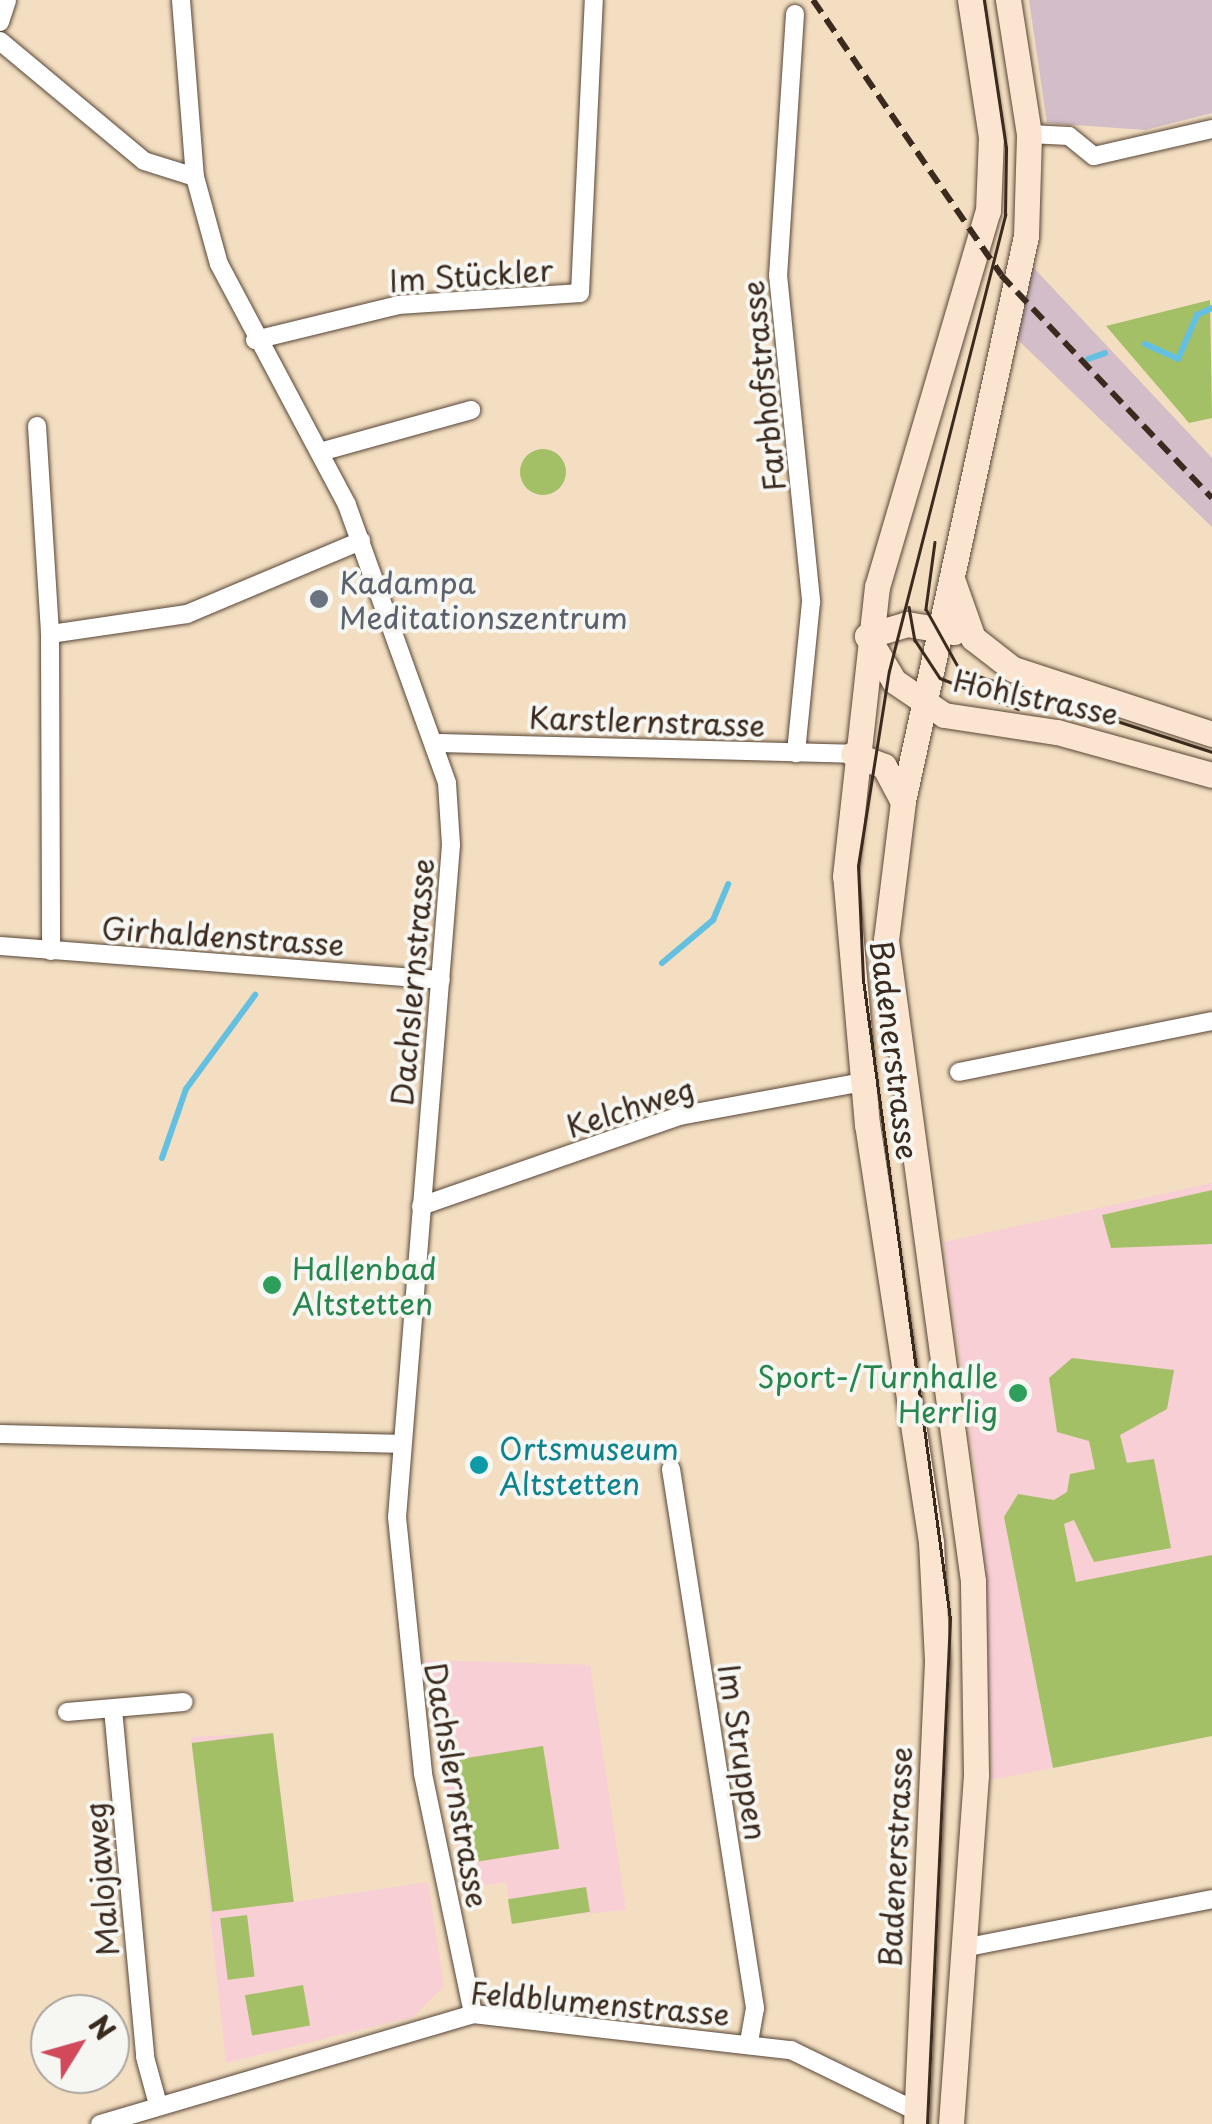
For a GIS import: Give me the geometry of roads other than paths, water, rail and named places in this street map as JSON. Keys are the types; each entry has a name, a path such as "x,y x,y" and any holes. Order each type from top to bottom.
{"street":[{"path":"0,22 7,0"},
{"name":"Dachslernstrasse","path":"181,0 194,177 219,264 255,340 320,452 361,541 440,743 451,845 397,1444 408,1668 473,2014"},
{"name":"Im Stückler","path":"255,340 399,305 580,293 594,0"},
{"name":"Badenerstrasse","path":"916,2118 937,1660 932,1542 863,1082 845,921 853,754 867,636 988,212 991,137 970,0"},
{"name":"Badenerstrasse","path":"952,2121 968,1947 973,1581 889,994 903,800 1026,236 1030,134 1008,0"},
{"name":"Farbhofstrasse","path":"795,14 778,275 812,602 796,753"},
{"path":"0,42 144,161 194,177"},
{"path":"1030,134 1069,136 1094,156 1212,129"},
{"path":"320,452 471,410"},
{"path":"37,426 50,634 50,951"},
{"path":"50,634 187,614 361,541"},
{"name":"Hohlstrasse","path":"952,580 973,638"},
{"name":"Hohlstrasse","path":"1212,734 1033,678 973,638 939,628 907,624 867,636 894,681 924,705 1212,774"},
{"name":"Karstlernstrasse","path":"440,743 853,754"},
{"path":"853,754 884,766 903,800"},
{"name":"Girhaldenstrasse","path":"0,946 441,980"},
{"path":"959,1072 1212,1021"},
{"name":"Kelchweg","path":"421,1206 678,1116 863,1082"},
{"path":"0,1434 397,1444"},
{"name":"Im Struppen","path":"671,1469 754,2008 749,2043"},
{"path":"67,1712 184,1702"},
{"name":"Malojaweg","path":"114,1710 145,2057 157,2101"},
{"path":"968,1947 1212,1898"},
{"name":"Feldblumenstrasse","path":"100,2124 157,2101 473,2014 749,2043 835,2067 916,2118"},
{"path":"916,2118 952,2121"}],"waterway":[{"path":"1145,344 1178,359 1197,315 1212,308"},
{"path":"1088,359 1105,353"},
{"path":"662,963 713,920 728,884"},
{"path":"162,1158 186,1089 255,995"}],"tram line":[{"path":"927,2124 950,1619 863,980 858,866 889,671 1005,215 1006,148 984,0"},
{"path":"935,542 926,609 960,670 1212,752"},
{"path":"909,607 915,640 940,678 1018,709"}],"railway":[{"path":"813,0 1001,275 1212,498"}],"place":[{"name":"Kadampa Meditationszentrum","path":"319,599"},
{"name":"Hallenbad Altstetten","path":"272,1285"},
{"name":"Sport-/Turnhalle Herrlig","path":"1018,1393"},
{"name":"Ortsmuseum Altstetten","path":"479,1465"}]}
